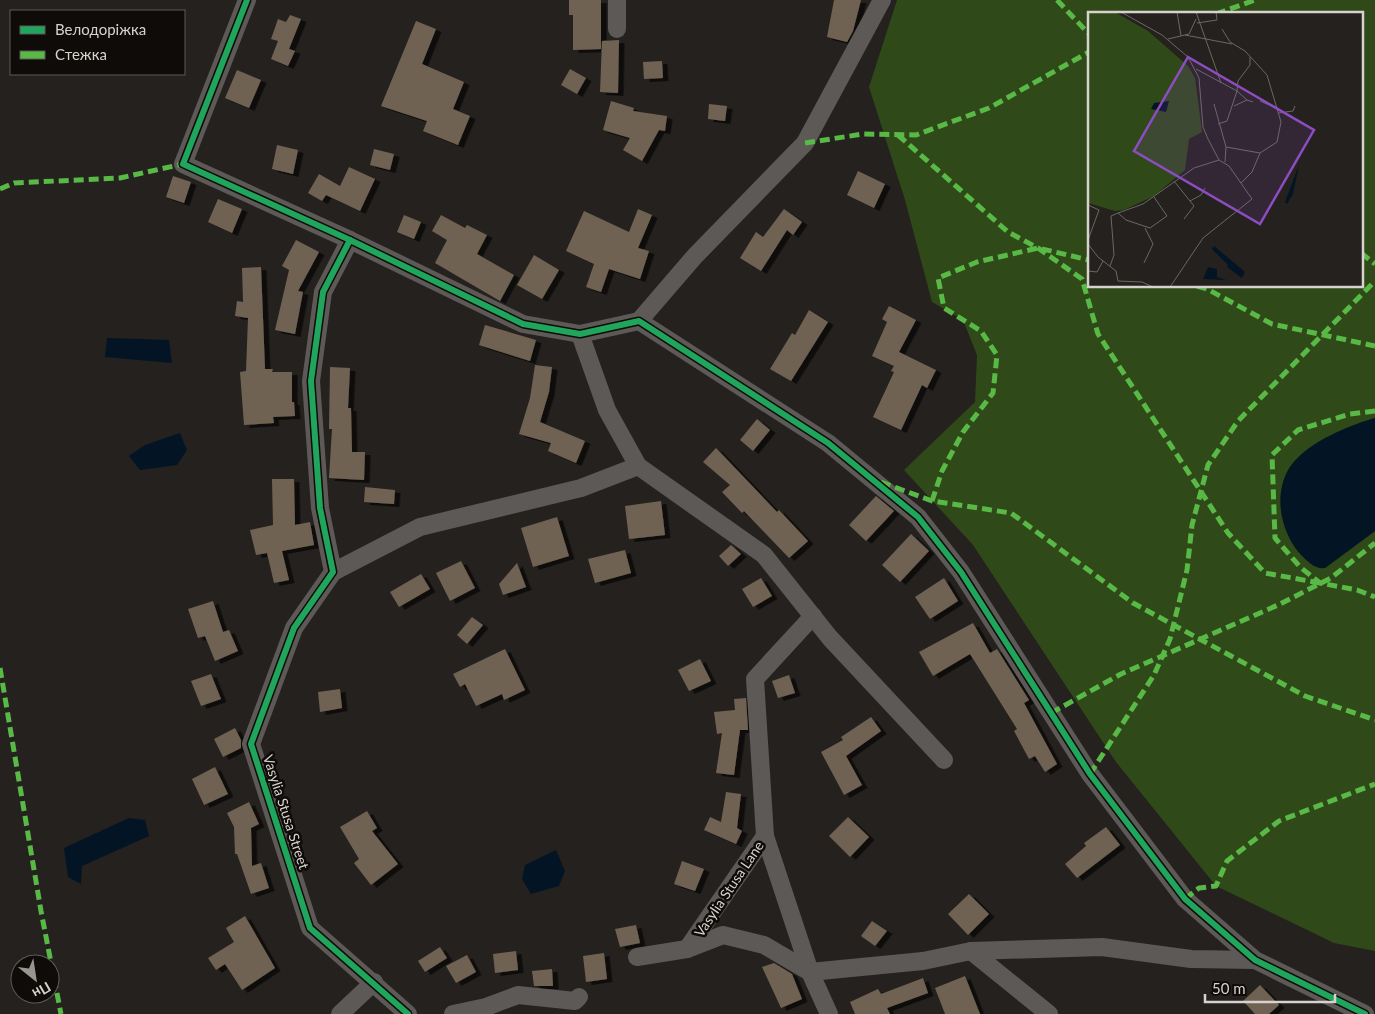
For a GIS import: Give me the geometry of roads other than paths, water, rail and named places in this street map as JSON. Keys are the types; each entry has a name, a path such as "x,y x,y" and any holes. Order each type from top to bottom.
{"street":[{"path":"246,0 183,164 350,240 523,324 580,334 639,321 695,256 805,143 882,0"},
{"path":"616,0 617,29"},
{"path":"350,240 323,292 311,380 320,508 333,572 420,528 581,488 638,466"},
{"path":"639,321 828,443 918,517 961,572 1096,782 1185,899 1255,960 1365,1014"},
{"path":"580,334 607,410 638,466 764,555 830,638 944,760"},
{"name":"Vasylia Stusa Street","path":"333,572 294,628 251,744 310,928 374,982 408,1014"},
{"path":"813,616 756,679 765,836 810,972 829,1014"},
{"name":"Vasylia Stusa Lane","path":"637,957 688,949 765,836"},
{"path":"688,949 723,935 764,944 810,972 923,961 971,951 1102,947 1191,959 1255,960"},
{"path":"971,951 1048,1014"},
{"path":"340,1014 374,982"},
{"path":"453,1014 486,1007 518,995 575,1001 579,997"}],"water":[{"path":"107,338 169,340 172,363 105,357"},
{"path":"1375,418 1375,531 1325,568 1316,567 1297,550 1285,527 1281,501 1286,475 1292,464 1319,441 1341,430"},
{"path":"180,433 187,450 177,465 140,470 129,456 145,445"},
{"path":"129,818 145,820 149,836 82,866 81,884 68,877 64,848"},
{"path":"556,850 565,871 559,886 531,894 522,879 525,865"}]}
